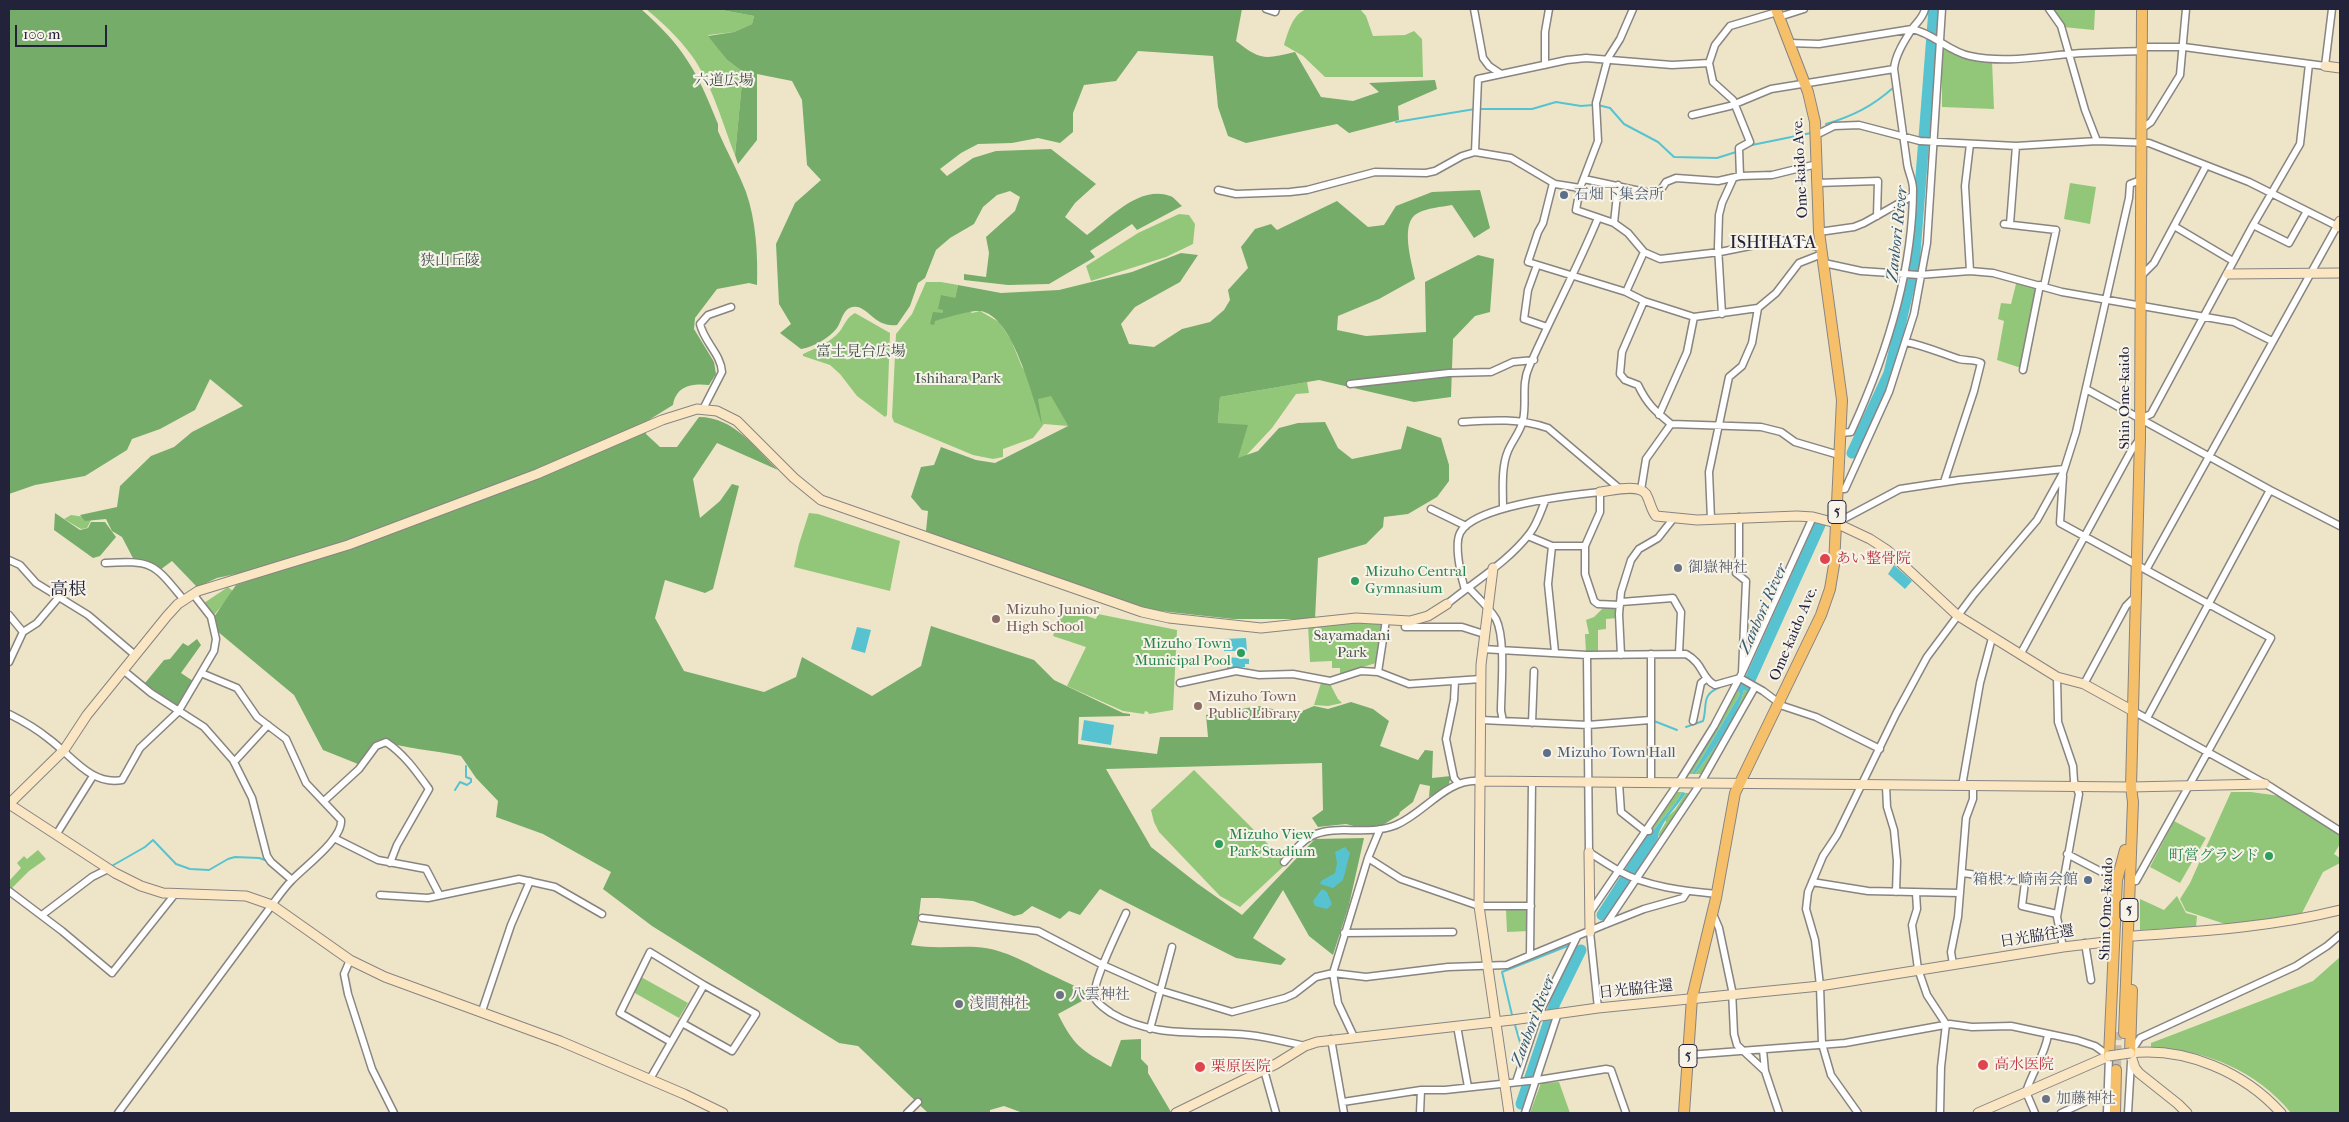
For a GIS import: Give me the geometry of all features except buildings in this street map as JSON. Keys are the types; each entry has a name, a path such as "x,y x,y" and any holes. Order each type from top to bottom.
{"main road":[{"name":"Shin Ome-kaido","path":"2120,1032 2128,848 2127,802 2131,787 2137,595 2142,567 2140,419 2142,9"},
{"name":"Ome-kaido Ave.","path":"1684,1113 1692,998 1713,913 1733,804 1739,784 1780,703 1826,601 1833,572 1841,433 1840,380 1819,232 1816,135 1813,109 1806,84 1777,12"},
{"path":"2128,848 2136,866 2130,1053"},
{"path":"2109,1056 2117,880 2128,848"},
{"path":"2115,1113 2119,1070 2120,1113"}],"street":[{"path":"1266,9 1275,12 1276,9"},
{"path":"1474,9 1483,58 1489,66 1501,74"},
{"path":"1545,65 1549,9"},
{"path":"1633,9 1620,39 1608,58 1596,106 1598,141 1580,188 1576,210 1614,223 1628,233 1644,252 1660,259 1720,252 1780,240 1822,255 1853,270 1920,275 1970,271 1993,273 2042,286 2141,306 2204,316 2246,326 2272,341"},
{"path":"1740,176 1739,148 1750,142 1734,103 1713,82 1709,63 1715,45 1730,26 1777,12 1804,9"},
{"path":"1841,433 1851,432 1870,390 1889,335 1904,274 1913,189 1894,69 1896,59 1925,9"},
{"path":"1838,489 1845,489 1860,458 1889,392 1906,342 1927,243 1942,9"},
{"path":"2049,9 2061,26 2085,110 2097,140"},
{"path":"2142,129 2151,122 2176,82 2182,67 2186,9"},
{"path":"2325,66 2332,9"},
{"path":"1789,42 1819,44 1912,29 1924,33 1955,52 1971,56 2012,60 2070,54 2184,47 2340,68"},
{"path":"1475,152 1478,79 1567,60 1608,58 1652,64 1709,63"},
{"path":"2140,419 2151,414 2271,192 2300,144 2310,64"},
{"path":"1692,115 1730,106 1772,89 1894,69"},
{"path":"1816,135 1834,126 1859,125 1904,138 1932,142 2016,146 2097,140 2141,142 2165,149 2271,192 2339,225 2272,341 2210,456 2142,567"},
{"path":"1970,144 1966,186 1970,271"},
{"path":"2016,146 2007,224 2056,230 2022,370"},
{"path":"1218,190 1236,194 1290,192 1307,190 1375,172 1426,173 1435,171 1462,156 1475,152 1495,154 1520,162 1542,178 1553,183 1580,188"},
{"path":"1584,179 1658,194 1666,182 1676,178 1718,181 1740,176 1772,175 1817,164"},
{"path":"2141,277 2154,263 2206,166"},
{"path":"1722,314 1719,283 1720,252 1718,247 1720,210 1733,179"},
{"path":"1858,1113 1831,1075 1822,1044 1820,986 1815,940 1806,909 1808,892 1823,856 1837,835 1896,714 1927,657 1957,615 2037,520 2063,471 2072,447 2086,389 2129,198 2130,184 2141,180"},
{"path":"1818,183 1878,181 1877,216"},
{"path":"1553,183 1543,223 1528,262 1626,292 1644,301 1694,317 1758,308 1776,293 1799,263 1822,255"},
{"path":"1614,223 1618,186"},
{"path":"1819,232 1854,227 1912,196"},
{"path":"2253,225 2289,243 2307,210"},
{"path":"1503,508 1506,459 1523,422 1524,388 1528,368 1534,360 1547,327 1574,276 1598,218"},
{"path":"2174,226 2233,261"},
{"path":"1626,292 1644,252"},
{"path":"1537,265 1528,290 1524,320 1547,327"},
{"path":"2228,274 2340,273"},
{"path":"1644,301 1622,352 1620,374 1625,380 1638,385 1648,404 1671,424 1761,427 1771,429 1795,442 1840,455"},
{"path":"703,409 722,372 717,356 703,336 700,324 708,316 731,307"},
{"path":"1711,519 1709,472 1718,426 1729,377 1742,366 1752,344 1758,308"},
{"path":"1659,414 1687,352 1694,317"},
{"path":"1906,342 1927,346 1960,359 1981,363 1944,482"},
{"path":"1350,384 1449,372 1492,372 1513,362 1534,360"},
{"path":"2086,389 2270,490 2340,526"},
{"path":"723,1113 650,1079 482,1011 385,976 350,960 272,905 240,896 163,893 141,886 108,868 9,804 64,750 87,715 134,655 173,609 193,594 212,586 348,545 537,474 662,420 692,410 703,409 722,413 736,421 794,478 822,500 1142,612 1169,618 1262,628 1356,618 1420,620 1437,612 1513,552 1528,536 1545,501"},
{"path":"1462,422 1507,419 1534,423 1553,431 1620,490"},
{"path":"1641,490 1646,460 1671,424"},
{"path":"2020,655 2131,451 2140,438"},
{"path":"1836,523 1900,489 1944,482 2063,471"},
{"path":"2063,471 2060,523 2271,638 2136,881"},
{"path":"1503,721 1501,711 1502,650 1498,623 1488,608 1466,588 1459,561 1459,533 1466,526 1503,508 1600,492 1641,490 1646,495 1656,516 1673,519 1813,517 1836,523 1864,535 1887,550 1957,615 1992,638 2057,678 2084,684 2209,752 2265,784 2340,831"},
{"path":"2147,718 2270,490"},
{"path":"1600,492 1600,512 1585,546 1585,574 1594,600 1598,604 1620,604 1673,598 1681,612 1679,653"},
{"path":"1432,509 1466,526"},
{"path":"1739,517 1736,573 1746,581 1741,677"},
{"path":"1590,912 1648,831 1701,748 1741,677 1813,517"},
{"path":"1622,655 1620,604 1622,585 1632,557 1641,547 1658,538 1673,519"},
{"path":"1528,536 1552,546 1585,546"},
{"path":"1552,546 1548,584 1555,652"},
{"path":"9,560 20,565 36,583 88,615 134,655"},
{"path":"105,563 140,562 155,567 170,581 184,600"},
{"path":"1493,568 1482,649 1480,679 1479,906 1509,1113"},
{"path":"9,714 64,750 93,776 104,780 122,780 140,748 178,712 214,651 216,639 211,617 193,594"},
{"path":"2084,684 2126,606 2137,595"},
{"path":"9,662 22,632 37,623 58,597"},
{"path":"9,614 22,632"},
{"path":"1378,672 1386,620"},
{"path":"1405,627 1462,627 1484,634"},
{"path":"1962,786 1980,683 1992,638"},
{"path":"1482,649 1587,655 1679,653 1694,658 1703,669 1706,679 1715,685 1741,677 1794,711 1816,717 1880,749"},
{"path":"1651,654 1650,720 1652,783"},
{"path":"1587,655 1590,932 1598,1008"},
{"path":"123,670 178,712 204,728 234,762 252,798 267,856 270,862 292,880"},
{"path":"1180,683 1236,671 1259,675 1293,674 1330,681 1361,672 1378,672 1409,684 1480,679"},
{"path":"1532,723 1534,672"},
{"path":"118,1113 272,905 292,880 307,868 334,838 341,826 341,820 306,783 286,739 256,717 237,688 202,673"},
{"path":"2057,678 2058,722 2079,794 2057,914 2063,947"},
{"path":"1692,721 1701,683 1706,679"},
{"path":"1455,680 1454,700 1446,739 1454,778 1458,783"},
{"path":"1606,924 1698,784 1755,686"},
{"path":"1481,720 1588,725 1650,720"},
{"path":"234,762 268,725"},
{"path":"324,801 359,769 376,746 386,742 392,746 413,767 429,788 397,845 390,862"},
{"path":"56,835 93,776"},
{"path":"1284,862 1315,834 1380,829 1409,818 1458,783 1480,781 2078,787 2265,784"},
{"path":"1530,955 1532,782"},
{"path":"1619,783 1621,812 1648,831"},
{"path":"1886,786 1888,807 1894,830 1897,861 1896,892"},
{"path":"1953,964 1951,952 1958,917 1963,873 1966,818 1973,799 1973,786"},
{"path":"1354,1037 1338,1003 1333,973 1368,858 1380,829"},
{"path":"334,838 378,860 426,869 439,894"},
{"path":"1589,852 1620,872 1635,878 1687,892 1717,894"},
{"path":"2067,854 2117,880"},
{"path":"1368,858 1401,880 1479,906 1531,906"},
{"path":"42,915 92,877 108,868"},
{"path":"1963,873 2026,882 2022,906 2057,914"},
{"path":"380,895 428,898 439,894 519,880 555,887 602,914"},
{"path":"482,1011 511,925 530,881"},
{"path":"1812,882 1868,891 1960,893"},
{"path":"9,891 42,915 112,973 175,894"},
{"path":"922,918 1038,931 1103,965 1159,990 1232,1012 1285,998 1294,994 1316,977 1333,973 1366,977 1448,966 1507,965 1644,909 1682,898 1687,892"},
{"path":"1916,893 1917,909 1912,925 1918,969 1923,986 1946,1024 1941,1067 1940,1113"},
{"path":"2134,936 2244,928 2309,918 2340,910"},
{"path":"1126,913 1103,965 1094,992 1095,998 1113,1014 1150,1029 1174,1032 1247,1035 1305,1046"},
{"path":"1713,913 1719,928 1732,994 1734,1034 1740,1050 1765,1071"},
{"path":"1344,933 1453,932"},
{"path":"2128,1113 2130,1053 2140,1038 2296,966 2327,946 2340,934"},
{"path":"1517,1081 1540,1016 1577,938"},
{"name":"日光脇往還","path":"1176,1113 1264,1070 1305,1046 1331,1039 1496,1022 1598,1008 1820,986 1918,969 2114,941"},
{"path":"2085,944 2091,980"},
{"path":"1150,1029 1172,947"},
{"path":"671,1042 620,1013 650,952 756,1014 732,1051 682,1023"},
{"path":"350,960 344,974 348,994 372,1069 394,1113"},
{"path":"650,1079 704,985"},
{"path":"1525,1113 1534,1080 1557,1014"},
{"path":"1688,1055 1845,1043 1946,1024 1972,1027 2011,1026 2078,1040 2094,1046 2109,1056"},
{"path":"1457,1026 1468,1087"},
{"path":"2035,1113 2026,1092 2035,1067 2046,1048 2048,1035"},
{"path":"1331,1039 1344,1113"},
{"path":"1763,1050 1765,1071 1779,1113"},
{"path":"2130,1053 2139,1074 2187,1113"},
{"path":"1978,1113 2109,1056 2130,1053 2172,1054 2220,1068 2254,1088 2281,1113"},
{"path":"2107,1113 2109,1056"},
{"path":"1264,1070 1276,1113"},
{"path":"1343,1102 1421,1090 1445,1090 1611,1070 1626,1113"},
{"path":"1420,1113 1421,1090"},
{"path":"2061,1113 2107,1092"},
{"path":"907,1113 918,1102"}],"green space":[{"name":"狭山丘陵","path":"9,9 641,9 679,48 696,74 703,89 718,124 718,131 746,192 756,238 757,262 757,285 749,283 717,289 695,318 694,329 714,362 716,374 709,385 691,385 681,390 673,405 644,423 646,434 660,447 677,447 699,417 712,418 723,422 743,435 778,470 717,443 693,479 700,518 720,501 732,484 739,486 713,589 705,593 665,580 655,618 684,671 764,692 796,677 802,657 872,696 921,666 931,626 1034,660 1054,680 1123,713 1130,714 1130,716 1079,717 1078,744 1157,754 1160,737 1208,737 1206,715 1259,706 1295,714 1314,706 1328,709 1351,702 1373,709 1389,721 1380,746 1418,760 1425,750 1433,751 1432,778 1451,776 1448,787 1429,797 1430,786 1420,784 1413,802 1400,812 1399,815 1373,831 1346,824 1318,827 1312,818 1323,810 1322,763 1106,769 1151,847 1198,884 1242,915 1315,839 1364,838 1349,905 1333,955 1309,936 1283,890 1253,938 1286,959 1281,965 1236,958 1100,889 1080,915 1069,911 1060,919 1032,906 1022,914 1014,916 973,901 921,898 918,923 911,945 976,947 998,951 1093,995 1058,1014 1069,1033 1085,1051 1111,1067 1121,1040 1141,1039 1141,1059 1148,1066 1148,1073 1171,1112 1023,1113 1004,1106 990,1110 990,1113 928,1113 858,1046 839,1043 652,926 603,889 611,872 543,834 496,817 498,801 476,778 461,756 379,740 358,764 323,750 294,695 217,631 214,617 236,585 245,582 245,572 217,578 197,587 172,561 160,570 135,562 122,537 112,531 106,519 85,521 80,515 117,507 120,486 151,456 174,447 192,432 243,406 210,379 195,410 160,429 132,439 127,450 85,476 35,485 9,494"},
{"name":"六道広場","path":"646,9 716,9 754,16 752,24 734,32 708,35 727,60 743,72 735,155 711,91 699,67 687,49 665,25"},
{"path":"716,9 1242,9 1236,41 1252,52 1264,57 1295,52 1321,97 1353,101 1379,92 1369,83 1435,80 1437,89 1398,106 1399,120 1349,133 1337,124 1246,143 1228,136 1218,107 1213,56 1138,51 1116,81 1084,85 1073,113 1073,132 1060,143 1038,138 1012,143 978,144 961,153 940,169 947,176 973,158 996,151 1051,149 1096,184 1075,203 1065,217 1087,235 1125,205 1147,195 1170,196 1182,206 1137,230 1132,224 1090,251 1095,257 1049,284 1008,285 964,280 964,274 986,277 989,253 986,237 1015,211 1020,197 1010,191 997,195 983,207 974,224 950,238 936,250 925,278 918,283 910,306 897,325 882,323 863,309 853,307 845,312 837,328 830,335 821,342 801,349 780,333 791,324 779,304 776,244 795,203 821,180 807,165 802,100 792,81 757,74 757,140 738,164 735,155 743,72 727,60 708,36 734,32 752,24 754,16"},
{"path":"1307,9 1360,9 1366,16 1373,36 1405,35 1414,31 1422,39 1423,77 1325,77 1303,56 1284,45 1289,29 1298,14"},
{"path":"2056,9 2095,10 2094,30 2063,27 2054,12"},
{"path":"1942,49 1992,60 1994,109 1942,107"},
{"path":"2070,183 2096,187 2090,224 2064,219"},
{"path":"1480,190 1490,228 1474,238 1452,205 1418,213 1412,218 1408,234 1415,279 1379,299 1338,316 1337,330 1366,336 1426,332 1425,282 1478,255 1494,259 1490,312 1475,316 1453,339 1451,397 1414,402 1319,380 1220,397 1218,423 1248,425 1238,458 1258,451 1279,428 1298,423 1325,422 1338,448 1352,459 1401,449 1407,426 1441,438 1449,465 1449,481 1437,497 1408,514 1384,517 1383,527 1366,544 1318,558 1315,619 1233,619 1151,610 1124,603 1018,567 926,531 928,511 922,510 911,497 921,467 934,465 941,447 976,460 995,463 1068,426 1051,396 1038,399 1042,424 1020,359 1002,327 992,316 980,311 970,312 935,321 934,325 930,324 933,312 943,313 943,310 938,309 941,295 955,298 958,285 1001,293 1059,290 1132,272 1181,253 1198,255 1180,282 1135,307 1121,324 1129,344 1154,347 1182,329 1210,322 1224,310 1230,300 1228,290 1248,268 1241,247 1255,229 1271,224 1277,230 1337,201 1368,227 1384,225 1396,206 1432,192"},
{"path":"1179,214 1189,215 1195,224 1193,244 1166,257 1091,281 1086,266 1138,233"},
{"name":"Ishihara Park","path":"926,282 958,285 955,298 972,313 980,311 999,322 1011,340 1022,367 1045,396 1051,395 1068,426 1044,424 1033,438 1003,449 1003,457 993,459 973,455 894,422 892,417 896,334 912,314"},
{"path":"2026,283 2038,287 2021,368 1997,360 2004,321 1998,319 2001,303 2011,304 2016,284"},
{"name":"富士見台広場","path":"855,313 890,333 887,415 885,417 857,396 840,374 830,365 803,356 803,354 832,339"},
{"path":"1307,382 1309,393 1296,394 1272,428 1242,460 1237,458 1218,423 1220,397"},
{"path":"55,513 80,530 88,528 91,522 105,522 116,537 100,556 93,558 54,530"},
{"path":"809,513 818,514 900,541 890,591 794,567"},
{"path":"71,515 92,518 87,528 81,529 64,519"},
{"path":"228,587 234,592 213,616 204,603"},
{"path":"1605,606 1617,609 1617,618 1606,619 1606,629 1598,630 1598,653 1586,653 1585,634 1589,634 1586,620 1594,617"},
{"path":"1062,608 1096,619 1098,614 1177,630 1173,710 1149,714 1145,711 1144,714 1123,711 1067,686 1086,647 1053,636"},
{"name":"Sayamadani Park","path":"1356,620 1383,622 1376,663 1340,674 1340,668 1332,668 1332,661 1310,662 1308,625"},
{"path":"197,639 201,645 181,673 193,681 177,708 145,683 164,660 170,659 183,643 188,646"},
{"path":"1321,683 1330,684 1342,703 1328,706 1314,705"},
{"path":"1737,690 1740,694 1692,774 1689,774"},
{"path":"1744,690 1749,693 1702,774 1695,774 1730,724"},
{"name":"Mizuho View Park Stadium","path":"1194,770 1287,863 1240,907 1220,896 1159,832 1154,822 1151,810"},
{"path":"1677,792 1682,792 1653,831 1651,830"},
{"name":"町営グランド","path":"2231,792 2251,792 2280,796 2340,835 2340,844 2334,854 2340,858 2340,863 2323,872 2302,913 2263,921 2225,924 2186,911 2180,899 2190,883"},
{"path":"1686,793 1690,793 1661,837 1658,835 1666,822 1665,819 1675,810"},
{"path":"2174,821 2206,838 2180,883 2150,867"},
{"path":"38,850 46,859 29,871 10,890 9,881 21,868 17,863 24,856 27,859"},
{"path":"2177,896 2186,913 2197,916 2196,927 2140,930 2140,899 2164,910"},
{"path":"1529,909 1529,931 1507,932 1506,910"},
{"path":"2340,957 2340,1113 2291,1113 2262,1085 2228,1065 2191,1053 2151,1048 2151,1043 2313,981"},
{"path":"641,977 688,1003 679,1018 633,992"},
{"path":"1559,1082 1570,1113 1530,1113 1541,1083"}],"water":[{"path":"1894,565 1912,581 1905,589 1888,574"},
{"path":"857,627 871,630 865,653 851,649"},
{"path":"1246,638 1247,651 1224,651 1224,639"},
{"path":"1228,657 1249,659 1249,664 1245,664 1245,667 1227,668"},
{"path":"1740,683 1752,689 1749,693 1744,690 1736,713 1724,734 1695,774 1692,774 1740,694 1737,690"},
{"path":"1084,720 1114,725 1111,745 1081,740"},
{"path":"1682,792 1686,793 1667,818 1658,835 1653,831"},
{"path":"1345,847 1350,853 1343,880 1333,888 1320,884 1321,881 1335,873 1337,863 1335,852"},
{"path":"1322,889 1327,892 1332,904 1327,909 1315,906 1313,901"}],"waterway":[{"name":"Zanbori River","path":"1852,453 1889,373 1914,266 1934,9"},
{"path":"1826,124 1862,110 1894,87"},
{"path":"1480,109 1532,109 1556,102 1581,106 1593,105"},
{"path":"1598,105 1610,108 1624,124 1658,142 1674,157 1717,158 1736,152"},
{"path":"1396,122 1475,109"},
{"path":"1752,145 1811,133"},
{"name":"Zanbori River","path":"1750,680 1820,525"},
{"path":"1686,727 1703,721 1707,697 1720,687"},
{"path":"1654,721 1677,730"},
{"path":"455,790 460,782 467,785 471,782 471,779 466,777 466,766"},
{"name":"Zanbori River","path":"1602,915 1653,836"},
{"path":"110,867 145,847 153,840 176,864 190,869 209,870 235,857 259,858 268,861"},
{"path":"1512,1015 1502,972 1570,945"},
{"path":"1574,946 1581,950"},
{"name":"Zanbori River","path":"1521,1104 1555,1003 1581,950"},
{"path":"1515,1025 1523,1053"}],"tunnel":[{"path":"2116,1070 2117,1032"}],"place":[{"name":"石畑下集会所","path":"1564,195"},
{"name":"あい整骨院","path":"1825,559"},
{"name":"御嶽神社","path":"1678,568"},
{"name":"Mizuho Central Gymnasium","path":"1355,581"},
{"name":"Mizuho Junior High School","path":"996,619"},
{"name":"Mizuho Town Municipal Pool","path":"1241,653"},
{"name":"Mizuho Town Public Library","path":"1198,706"},
{"name":"Mizuho Town Hall","path":"1547,753"},
{"name":"Mizuho View Park Stadium","path":"1219,844"},
{"name":"町営グランド","path":"2269,856"},
{"name":"箱根ヶ崎南会館","path":"2088,880"},
{"name":"八雲神社","path":"1060,995"},
{"name":"浅間神社","path":"959,1004"},
{"name":"高水医院","path":"1983,1065"},
{"name":"栗原医院","path":"1200,1067"},
{"name":"加藤神社","path":"2046,1099"}],"district":[{"name":"ISHIHATA","path":"1773,244"},
{"name":"高根","path":"68,591"}]}
